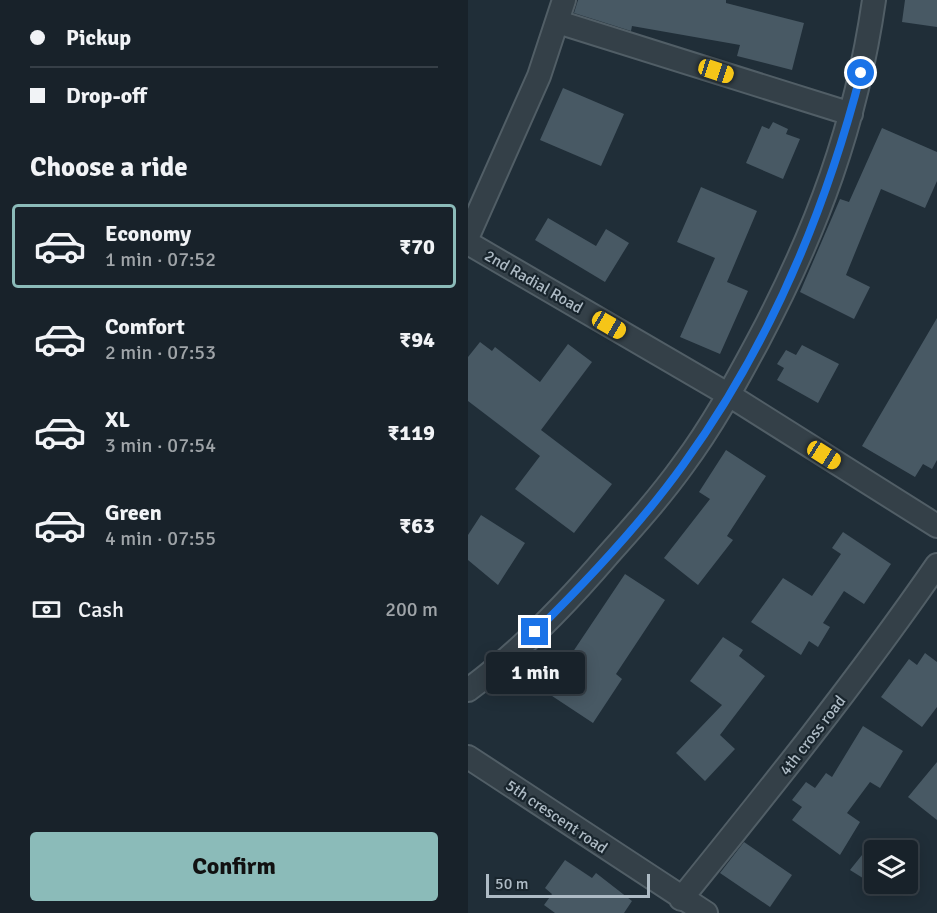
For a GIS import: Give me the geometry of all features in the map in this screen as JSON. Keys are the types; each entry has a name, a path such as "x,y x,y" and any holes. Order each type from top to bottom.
{"street":[{"path":"468,236 539,76 564,0"},
{"path":"468,690 520,646 580,587 683,465 729,395 795,271 827,192 851,114 866,53 874,0"},
{"path":"558,22 851,114"},
{"name":"2nd Radial Road","path":"468,243 729,395 937,526"},
{"name":"4th cross road","path":"681,899 802,749 890,633 937,565"},
{"name":"5th crescent road","path":"468,757 681,899 706,913"}],"building":[{"path":"578,0 726,0 726,3 804,23 792,70 737,56 740,45 632,26 631,31 574,13"},
{"path":"905,0 937,0 937,27 902,22"},
{"path":"563,88 624,114 601,166 540,140"},
{"path":"773,122 788,129 786,134 800,139 783,179 746,163 762,126 769,129"},
{"path":"882,128 937,152 937,181 925,208 881,189 846,275 870,287 854,319 800,292 840,199 849,202"},
{"path":"701,187 757,211 727,282 748,291 720,354 680,337 715,258 677,242"},
{"path":"548,218 596,246 606,229 629,243 605,282 535,240"},
{"path":"937,318 937,460 932,469 923,464 915,477 862,446"},
{"path":"480,342 492,351 495,347 540,382 568,344 592,362 541,430 612,484 574,533 515,489 540,456 468,401 468,357"},
{"path":"802,345 839,364 818,403 777,380 784,368 777,364 786,350 796,355"},
{"path":"726,450 766,476 727,536 733,540 698,585 664,558 710,499 699,492"},
{"path":"481,515 525,543 498,585 468,560 468,535"},
{"path":"843,532 891,564 864,604 844,591 823,623 830,627 818,647 809,641 801,655 751,622 783,578 812,596 841,554 832,548"},
{"path":"625,574 665,600 616,674 622,679 593,723 546,692"},
{"path":"723,637 743,650 739,656 765,676 720,735 735,749 705,781 676,753 722,705 690,681"},
{"path":"925,653 937,662 937,707 922,727 881,697 909,659 917,665"},
{"path":"863,726 903,751 880,788 870,782 847,813 860,822 840,855 792,820 802,807 792,800 806,782 815,788 826,773 832,777"},
{"path":"937,762 937,820 908,797"},
{"path":"744,842 792,875 770,907 720,873"},
{"path":"864,852 864,879 850,870"},
{"path":"565,860 592,878 596,873 632,901 624,913 555,913 544,905 552,894 545,888"}],"route":[{"path":"535,632 580,587 634,526 683,465 729,395 795,271 827,192 861,73"}]}
